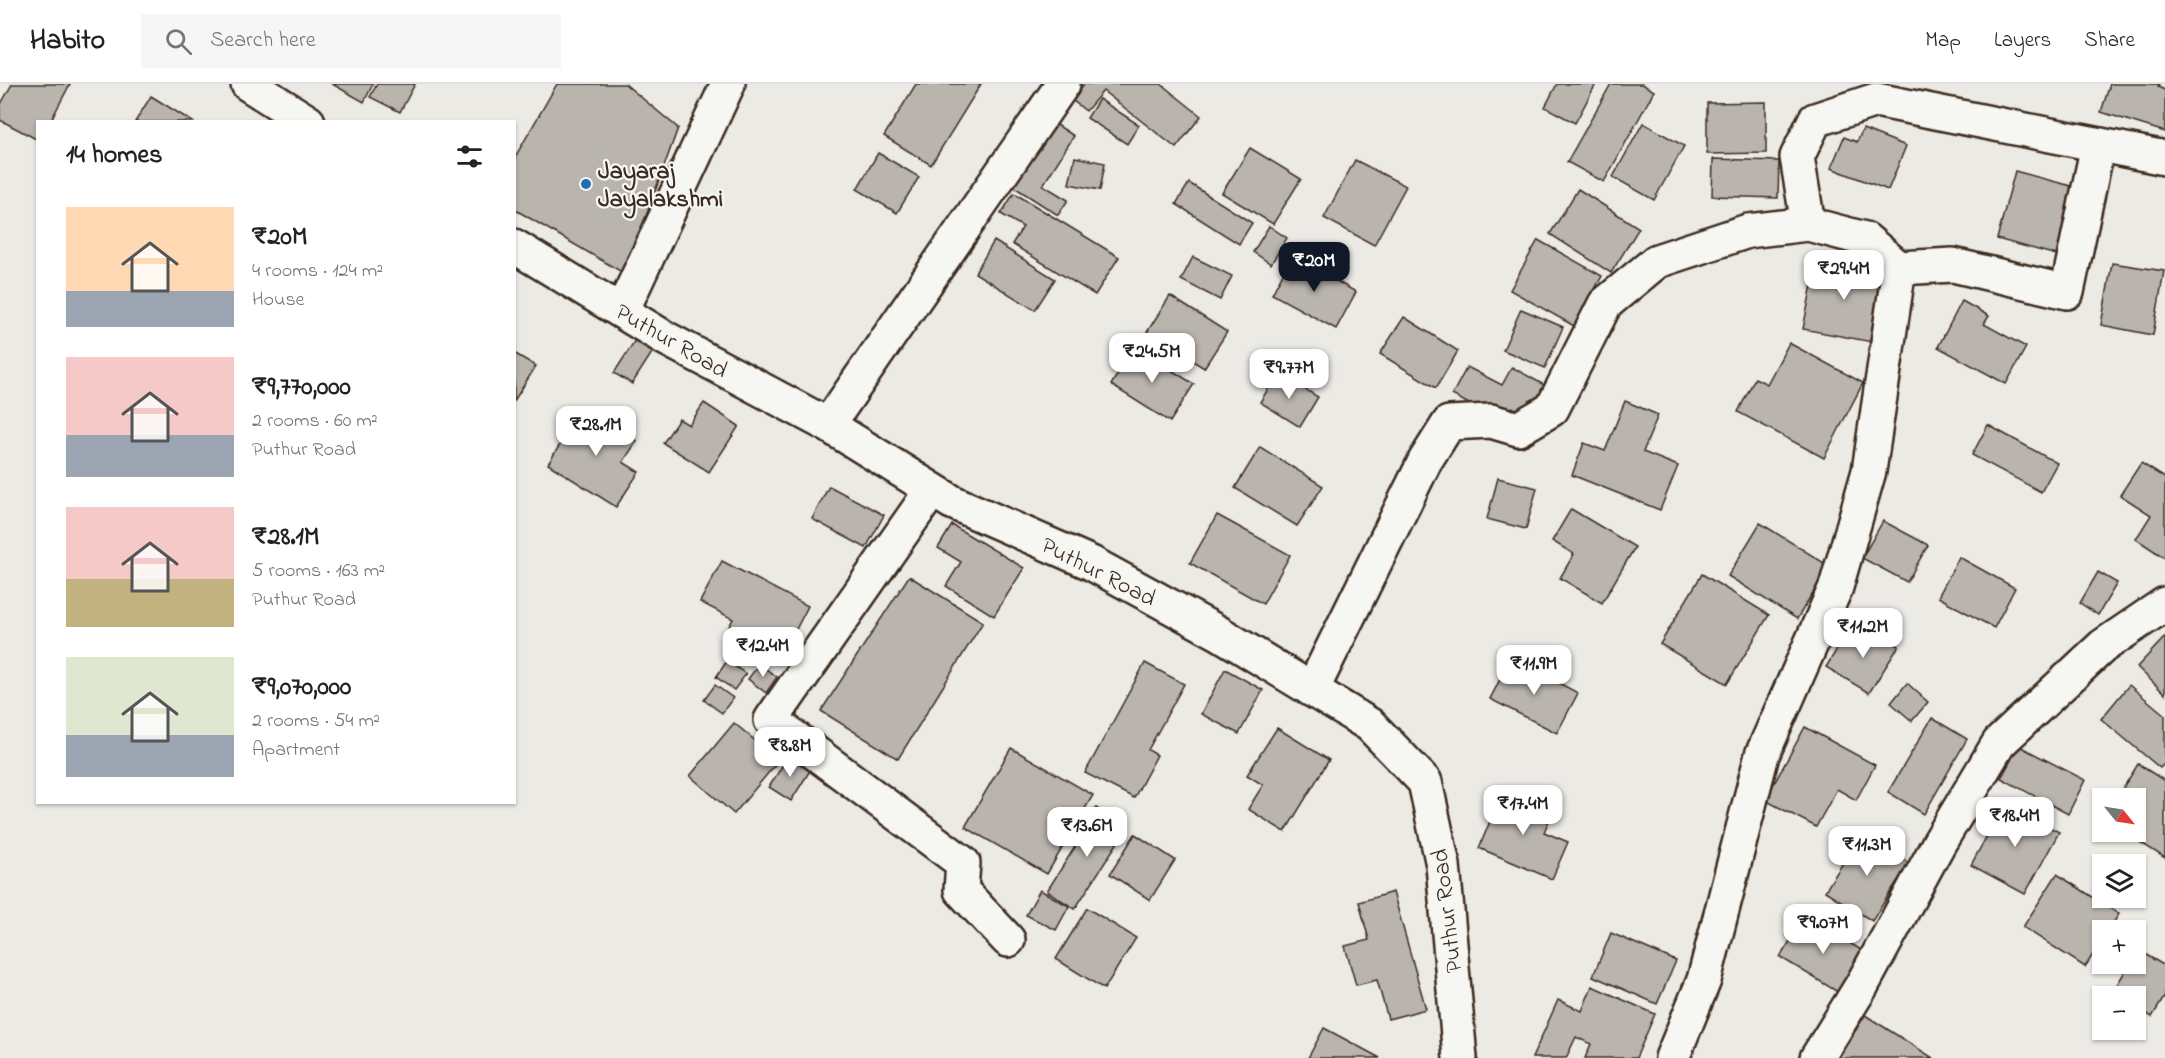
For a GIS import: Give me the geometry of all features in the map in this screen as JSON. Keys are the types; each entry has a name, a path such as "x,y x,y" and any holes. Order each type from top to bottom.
{"street":[{"path":"248,84 305,120"},
{"path":"622,311 728,84"},
{"path":"828,425 1063,84"},
{"path":"1808,224 1797,157 1815,120 1876,100 2165,158"},
{"path":"1312,690 1425,461 1449,423 1491,421 1518,429 1552,409 1605,304 1658,261 1748,231 1808,224 1865,239 1899,268 1953,265 2067,292 2098,146"},
{"name":"Puthur Road","path":"516,247 622,311 828,425 952,502 1091,563 1218,633 1370,725 1425,782 1443,865 1460,1058"},
{"path":"1672,1058 1704,980 1762,754 1839,576 1869,471 1899,268"},
{"path":"932,490 771,720 963,863 961,890 1008,940"},
{"path":"1817,1058 1862,985 1999,742 2103,646 2165,604"}],"building":[{"path":"12,84 70,84 51,120 36,120 36,139 0,120 0,106"},
{"path":"332,84 373,84 364,102"},
{"path":"377,84 415,84 400,112 370,97"},
{"name":"Jayaraj Jayalakshmi","path":"557,84 625,84 678,128 625,274 516,210 516,156"},
{"path":"916,84 981,84 931,165 884,136"},
{"path":"1084,84 1161,84 1201,116 1176,148 1103,91 1086,111 1072,100"},
{"path":"1557,84 1596,84 1575,123 1545,107"},
{"path":"1611,84 1642,84 1654,91 1604,182 1567,162"},
{"path":"2110,84 2159,84 2158,87 2165,90 2165,132 2101,112"},
{"path":"151,96 190,120 136,120"},
{"path":"1099,99 1139,125 1127,144 1087,118"},
{"path":"1766,102 1766,153 1707,154 1707,103"},
{"path":"1051,121 1074,136 1043,185 1068,200 1058,215 1011,185"},
{"path":"1643,123 1684,146 1654,200 1613,177"},
{"path":"1863,129 1906,146 1888,190 1831,168 1844,137 1857,142"},
{"path":"1250,148 1301,179 1273,224 1222,193"},
{"path":"878,153 919,177 897,213 857,189"},
{"path":"1075,157 1105,163 1100,190 1069,184"},
{"path":"1713,159 1779,161 1778,198 1712,196"},
{"path":"1355,160 1406,186 1374,245 1324,218"},
{"path":"2015,171 2075,187 2057,255 1997,239"},
{"path":"1189,183 1252,223 1239,244 1176,204"},
{"path":"1578,189 1639,228 1611,273 1550,234"},
{"path":"1014,193 1119,257 1095,295 1012,244 1023,227 1001,214"},
{"path":"1269,226 1287,238 1271,264 1253,252"},
{"path":"1538,240 1602,276 1574,326 1510,290"},
{"path":"994,241 1055,279 1035,310 975,273"},
{"path":"1292,256 1356,292 1336,329 1272,294"},
{"path":"1193,257 1232,276 1220,300 1181,280"},
{"path":"1817,260 1886,273 1872,342 1803,329"},
{"path":"2112,263 2164,271 2153,335 2101,325"},
{"path":"1170,296 1227,332 1204,368 1147,332"},
{"path":"1962,301 1989,316 1984,324 2026,347 2006,384 1938,347"},
{"path":"1521,309 1563,327 1545,368 1503,350"},
{"path":"1404,317 1458,351 1436,388 1380,354"},
{"path":"639,334 657,345 632,384 614,373"},
{"path":"1789,343 1863,383 1824,458 1738,412 1755,378 1767,384"},
{"path":"1134,347 1194,384 1170,422 1111,385"},
{"path":"516,354 536,366 516,398"},
{"path":"1467,367 1502,385 1512,367 1546,386 1530,416 1512,407 1503,422 1452,395"},
{"path":"1278,373 1318,397 1300,427 1260,402"},
{"path":"1625,401 1658,415 1643,452 1678,466 1660,510 1572,475 1584,443 1605,451"},
{"path":"704,403 739,426 709,472 663,443 679,419 689,425"},
{"path":"583,407 637,441 623,462 639,472 616,507 548,464"},
{"path":"1988,425 2057,463 2041,492 1972,455"},
{"path":"1260,447 1323,486 1297,526 1235,488"},
{"path":"2141,463 2165,478 2165,558 2136,539 2151,515 2120,495"},
{"path":"1498,478 1537,488 1526,529 1487,519"},
{"path":"829,486 884,515 866,548 812,519"},
{"path":"1571,509 1635,547 1602,603 1560,578 1574,554 1552,541"},
{"path":"1217,515 1290,555 1263,604 1190,563"},
{"path":"1883,521 1928,545 1907,582 1862,558"},
{"path":"1760,523 1829,566 1797,619 1728,576"},
{"path":"952,525 1024,568 994,616 946,586 961,562 938,548"},
{"path":"1959,557 2015,588 1994,628 1938,597"},
{"path":"722,561 808,606 778,664 724,636 733,619 700,602"},
{"path":"2098,572 2117,583 2098,615 2080,603"},
{"path":"1702,574 1769,615 1727,684 1660,644"},
{"path":"909,576 983,622 898,759 821,711"},
{"path":"1867,627 1899,646 1869,693 1826,667 1845,636 1856,643"},
{"path":"2165,637 2165,694 2137,667"},
{"path":"1511,658 1578,693 1557,733 1490,699"},
{"path":"727,661 746,674 734,690 716,677"},
{"path":"1145,663 1184,684 1148,750 1157,755 1134,798 1085,773"},
{"path":"759,664 777,677 766,693 748,679"},
{"path":"1225,669 1263,690 1239,734 1201,714"},
{"path":"1907,683 1928,702 1912,721 1891,703"},
{"path":"715,685 733,698 722,713 704,700"},
{"path":"2129,685 2165,715 2165,763 2160,768 2101,719"},
{"path":"1932,718 1967,739 1924,814 1888,792"},
{"path":"734,723 779,760 734,814 690,776"},
{"path":"1805,727 1875,765 1856,800 1837,789 1816,827 1765,800"},
{"path":"1277,728 1329,760 1285,832 1248,809 1263,785 1247,775"},
{"path":"2019,746 2085,780 2068,814 2001,778"},
{"path":"1011,748 1093,795 1047,874 965,827"},
{"path":"789,755 811,769 791,801 769,787"},
{"path":"2138,764 2165,781 2165,858 2140,842 2146,842 2146,788 2123,788"},
{"path":"1503,790 1553,811 1544,832 1568,842 1552,879 1479,848"},
{"path":"2005,803 2059,832 2025,894 1971,865"},
{"path":"1096,808 1127,828 1075,909 1047,891 1085,831 1083,829"},
{"path":"1862,833 1909,863 1872,921 1825,891"},
{"path":"1135,834 1175,860 1150,900 1110,874"},
{"path":"2057,874 2092,897 2092,908 2110,908 2119,914 2115,920 2092,920 2092,956 2085,967 2023,927"},
{"path":"1040,890 1069,906 1056,930 1026,915"},
{"path":"1393,892 1426,1009 1388,1019 1377,980 1356,985 1345,946 1369,940 1359,902"},
{"path":"1087,908 1136,938 1104,989 1056,959"},
{"path":"1806,916 1866,953 1841,994 1780,957"},
{"path":"1611,933 1676,961 1657,1004 1593,976"},
{"path":"2146,955 2165,966 2165,996 2152,1017 2146,1014 2146,986 2116,986 2123,974 2146,974"},
{"path":"1592,986 1655,1014 1636,1058 1585,1058 1591,1044 1576,1037 1566,1058 1532,1058 1558,1000 1582,1011"},
{"path":"1865,1015 1933,1058 1839,1057"},
{"path":"1324,1028 1380,1058 1308,1058"}],"place":[{"name":"Jayaraj Jayalakshmi","path":"586,184"}]}
